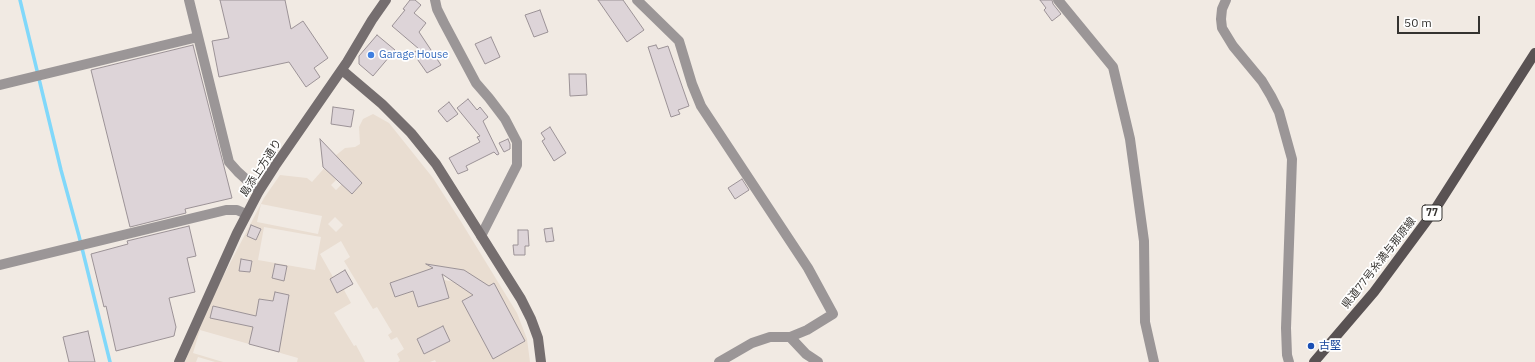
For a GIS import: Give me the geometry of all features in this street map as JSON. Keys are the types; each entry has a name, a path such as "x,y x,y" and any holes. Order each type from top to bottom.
{"main road":[{"name":"県道77号糸満与那原線","path":"1314,362 1374,292 1434,212 1534,57"}],"street":[{"path":"189,0 229,162 259,191"},
{"name":"島添上方通り","path":"179,362 246,214 259,191 342,70 372,20 386,0"},
{"path":"436,0 437,9 472,77 505,120 516,142 517,165 481,236"},
{"path":"637,0 679,41 692,84 701,106 808,268 833,314 807,330 790,336 770,337 752,343 719,362"},
{"path":"1058,0 1114,67 1132,147 1144,241 1146,322 1154,362"},
{"path":"1226,0 1222,14 1222,28 1233,46 1262,81 1271,96 1279,112 1292,159 1286,328 1287,355 1289,362"},
{"path":"0,85 198,37"},
{"path":"342,70 382,104 411,133 436,164 521,299 538,338 541,362"},
{"path":"0,265 226,210 237,210 246,214"},
{"path":"790,336 806,354 818,362"}],"shaded area":[{"path":"373,114 389,123 433,178 517,313 527,339 530,362 436,362 435,360 430,362 398,362 400,360 397,354 404,349 397,337 391,340 388,335 392,332 377,307 373,309 344,261 350,257 341,241 320,254 333,277 345,270 353,284 344,290 351,303 334,313 354,346 356,345 365,362 297,362 298,358 263,348 264,342 250,339 249,344 200,330 193,353 223,362 215,362 198,357 196,362 185,362 201,319 264,198 280,175 307,178 312,182 325,168 336,180 331,185 336,190 342,184 352,194 362,183 347,168 325,167 345,148 355,147 360,144 359,127 363,119","holes":["261,204 322,216 318,234 257,222","335,217 343,225 336,232 328,224","251,226 261,230 256,240 247,236","264,227 321,237 315,270 258,260","241,259 252,261 250,272 239,271","275,264 287,266 284,281 272,278","440,266 464,270 455,282 444,280 395,297 390,283","444,283 449,298 418,307 413,293","494,284 525,341 493,359 462,301","276,292 289,295 283,333 210,318 213,306 256,316 259,299 273,301","442,326 450,341 424,354 417,339"]}],"building":[{"path":"220,0 285,0 291,29 303,21 328,58 314,68 320,77 306,87 289,62 219,77 212,41 229,38"},
{"path":"410,0 415,0 421,5 414,13 426,23 419,32 441,65 427,73 413,53 419,49 392,26 405,10 403,9"},
{"path":"598,0 623,0 644,30 627,42"},
{"path":"1040,0 1052,0 1053,4 1061,14 1052,21 1044,10 1046,8"},
{"path":"540,10 548,32 534,37 525,15"},
{"path":"377,35 395,50 373,76 359,64 359,56"},
{"path":"491,37 500,57 485,64 475,44"},
{"path":"193,45 232,198 185,209 186,213 130,227 91,70"},
{"path":"656,45 658,49 668,46 689,106 678,110 680,114 671,117 648,47"},
{"path":"569,74 586,74 587,95 570,96"},
{"path":"468,99 477,110 480,107 488,117 483,121 499,154 497,155 494,152 466,166 468,170 458,174 449,158 480,142 477,137 480,136 457,108"},
{"path":"449,102 458,114 447,122 438,111"},
{"path":"333,107 354,110 351,127 331,124"},
{"path":"550,127 566,153 554,161 542,141 545,139 541,133"},
{"path":"320,139 362,183 352,194 323,167"},
{"path":"508,139 510,149 504,152 499,143"},
{"path":"742,179 749,190 735,199 728,188"},
{"path":"251,225 261,229 256,240 247,236"},
{"path":"189,226 196,256 187,258 195,292 169,298 176,327 174,336 116,351 106,306 104,307 91,254 128,244 127,241"},
{"path":"552,228 554,241 546,242 544,229"},
{"path":"518,230 528,230 529,246 525,246 525,255 514,255 513,245 518,245"},
{"path":"241,259 252,261 250,272 239,271"},
{"path":"275,264 287,266 284,281 272,278"},
{"path":"426,264 464,270 489,286 494,283 525,341 493,359 462,301 473,295 442,274 449,298 418,307 413,291 395,297 390,283 433,268"},
{"path":"345,270 353,284 337,293 330,279"},
{"path":"275,292 289,295 279,352 249,344 253,327 210,318 213,306 256,316 259,299 273,301"},
{"path":"443,326 450,341 424,354 417,339"},
{"path":"88,331 95,362 69,362 63,337"}],"waterway":[{"path":"20,0 61,170 110,362"}],"place":[{"name":"Garage House","path":"371,55"},
{"name":"古堅","path":"1311,346"}]}
